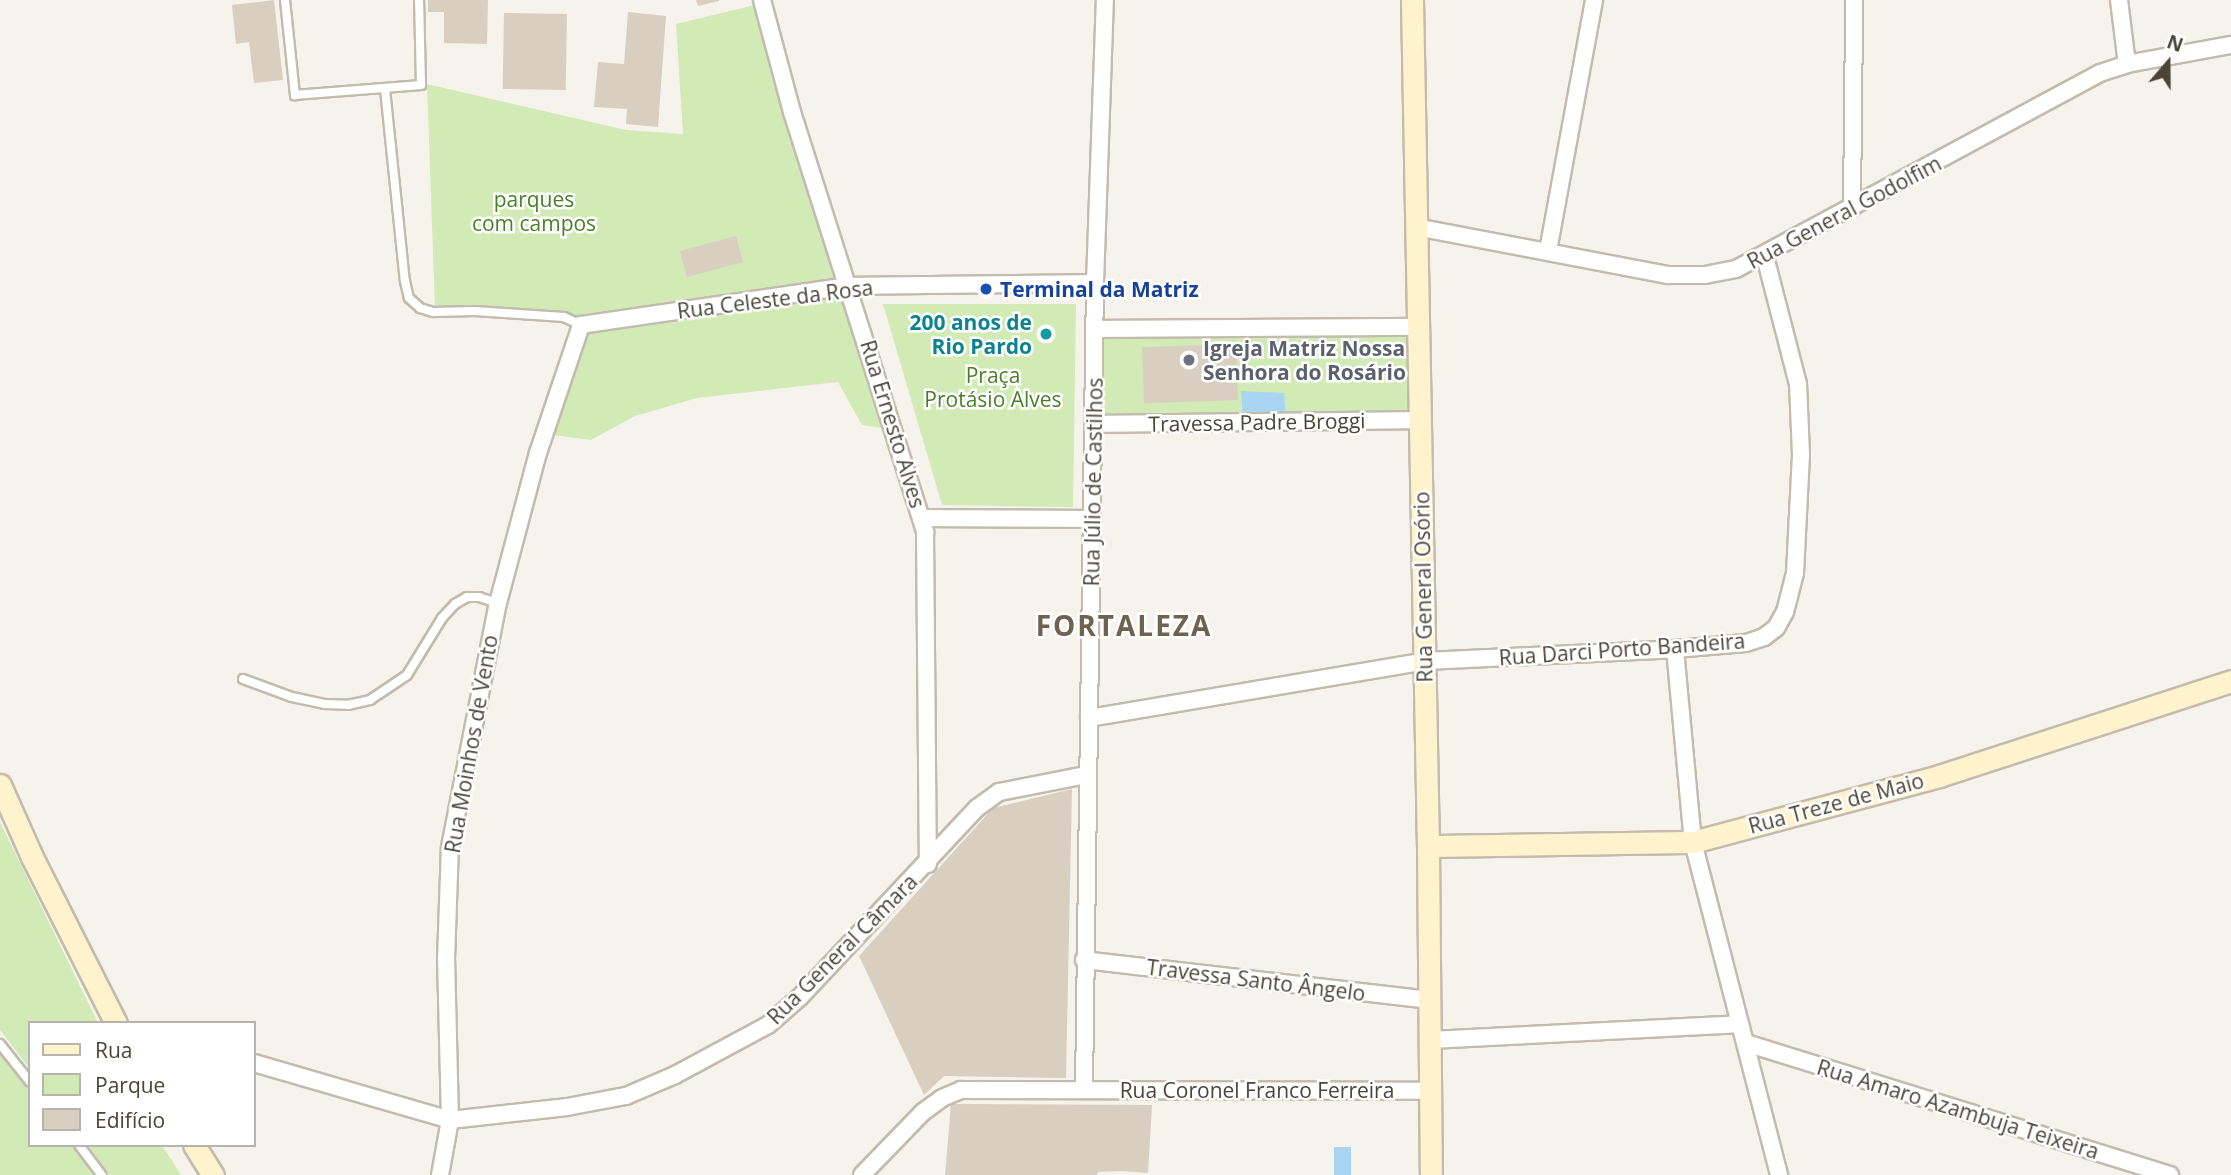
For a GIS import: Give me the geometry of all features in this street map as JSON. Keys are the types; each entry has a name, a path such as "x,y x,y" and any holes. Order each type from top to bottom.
{"street":[{"name":"Rua Ernesto Alves","path":"762,0 792,112 925,532 928,864"},
{"name":"Rua Júlio de Castilhos","path":"1084,1089 1086,775 1095,424 1094,329 1105,0"},
{"name":"Rua General Osório","path":"1412,0 1428,846 1431,1175"},
{"path":"1548,251 1594,0"},
{"path":"1852,208 1854,0"},
{"path":"2119,0 2127,64"},
{"name":"Rua General Godolfim","path":"1416,227 1668,275 1705,275 1736,269 1765,256 2100,73 2127,64 2231,45"},
{"name":"Rua Darci Porto Bandeira","path":"1089,718 1425,661 1675,649 1746,643 1764,637 1776,628 1785,612 1795,573 1800,523 1798,384 1765,256"},
{"name":"Rua Celeste da Rosa","path":"581,324 849,286 1095,283"},
{"name":"Rua Moinhos de Vento","path":"440,1175 450,1121 446,960 450,847 498,603 538,453 581,324"},
{"path":"1094,329 1419,327"},
{"name":"Travessa Padre Broggi","path":"1095,424 1419,420"},
{"path":"922,518 1093,519"},
{"path":"1675,649 1693,842 1779,1175"},
{"name":"Rua Treze de Maio","path":"1428,846 1693,842 1939,776 2231,681"},
{"name":"Rua General Câmara","path":"256,1064 450,1121 567,1107 626,1096 723,1051 768,1025 800,997 928,864 977,808 999,792 1086,775"},
{"path":"0,785 32,857 117,1021"},
{"name":"Travessa Santo Ângelo","path":"1084,960 1429,1000"},
{"path":"1429,1040 1740,1024"},
{"name":"Rua Amaro Azambuja Teixeira","path":"1746,1043 2170,1175"},
{"name":"Rua Coronel Franco Ferreira","path":"862,1175 923,1112 942,1098 961,1090 1430,1091"},
{"path":"195,1147 213,1175"}],"lane":[{"path":"285,0 295,95 421,85 419,0"},
{"path":"385,89 409,298 420,308 433,312 475,311 565,317 581,324"},
{"path":"243,679 292,697 324,704 348,705 370,700 407,676 442,618 455,604 467,597 479,597 498,603"},
{"path":"0,1044 28,1079"},
{"path":"81,1147 102,1175"}],"green space":[{"name":"parques com campos","path":"759,4 844,284 581,320 559,312 435,308 427,84 626,130 683,134 676,24"},
{"path":"848,288 889,429 862,425 838,382 697,398 635,416 591,440 545,434 582,326"},
{"name":"Praça Protásio Alves","path":"883,304 1076,304 1073,507 942,505"},
{"path":"1096,330 1416,330 1416,422 1096,422"},
{"path":"0,822 97,1021 28,1021 28,1066 0,1030"},
{"path":"0,1051 28,1087 28,1147 75,1147 96,1175 0,1175"},
{"path":"89,1147 163,1147 181,1175 109,1175"}],"water":[{"path":"1241,391 1284,393 1286,419 1243,419"},
{"path":"1334,1147 1351,1147 1351,1175 1334,1175"}],"building":[{"path":"274,0 283,80 254,83 249,42 236,44 232,5"},
{"path":"428,0 488,0 487,44 444,43 444,12 428,12"},
{"path":"696,0 719,0 719,1 698,6"},
{"path":"628,12 666,16 658,127 626,124 627,109 594,107 598,62 624,64"},
{"path":"504,13 567,14 566,90 503,89"},
{"path":"736,236 743,262 687,277 680,251"},
{"name":"Igreja Matriz Nossa Senhora do Rosário","path":"1236,344 1238,400 1144,403 1142,347"},
{"path":"1072,789 1066,1078 944,1076 924,1095 859,956 993,808"},
{"path":"951,1104 1152,1105 1148,1173 1122,1171 1098,1172 1097,1175 945,1175"}],"place":[{"name":"Terminal da Matriz","path":"986,289"},
{"name":"200 anos de Rio Pardo","path":"1046,334"},
{"name":"Igreja Matriz Nossa Senhora do Rosário","path":"1189,360"}],"district":[{"name":"FORTALEZA","path":"1124,625"}]}
